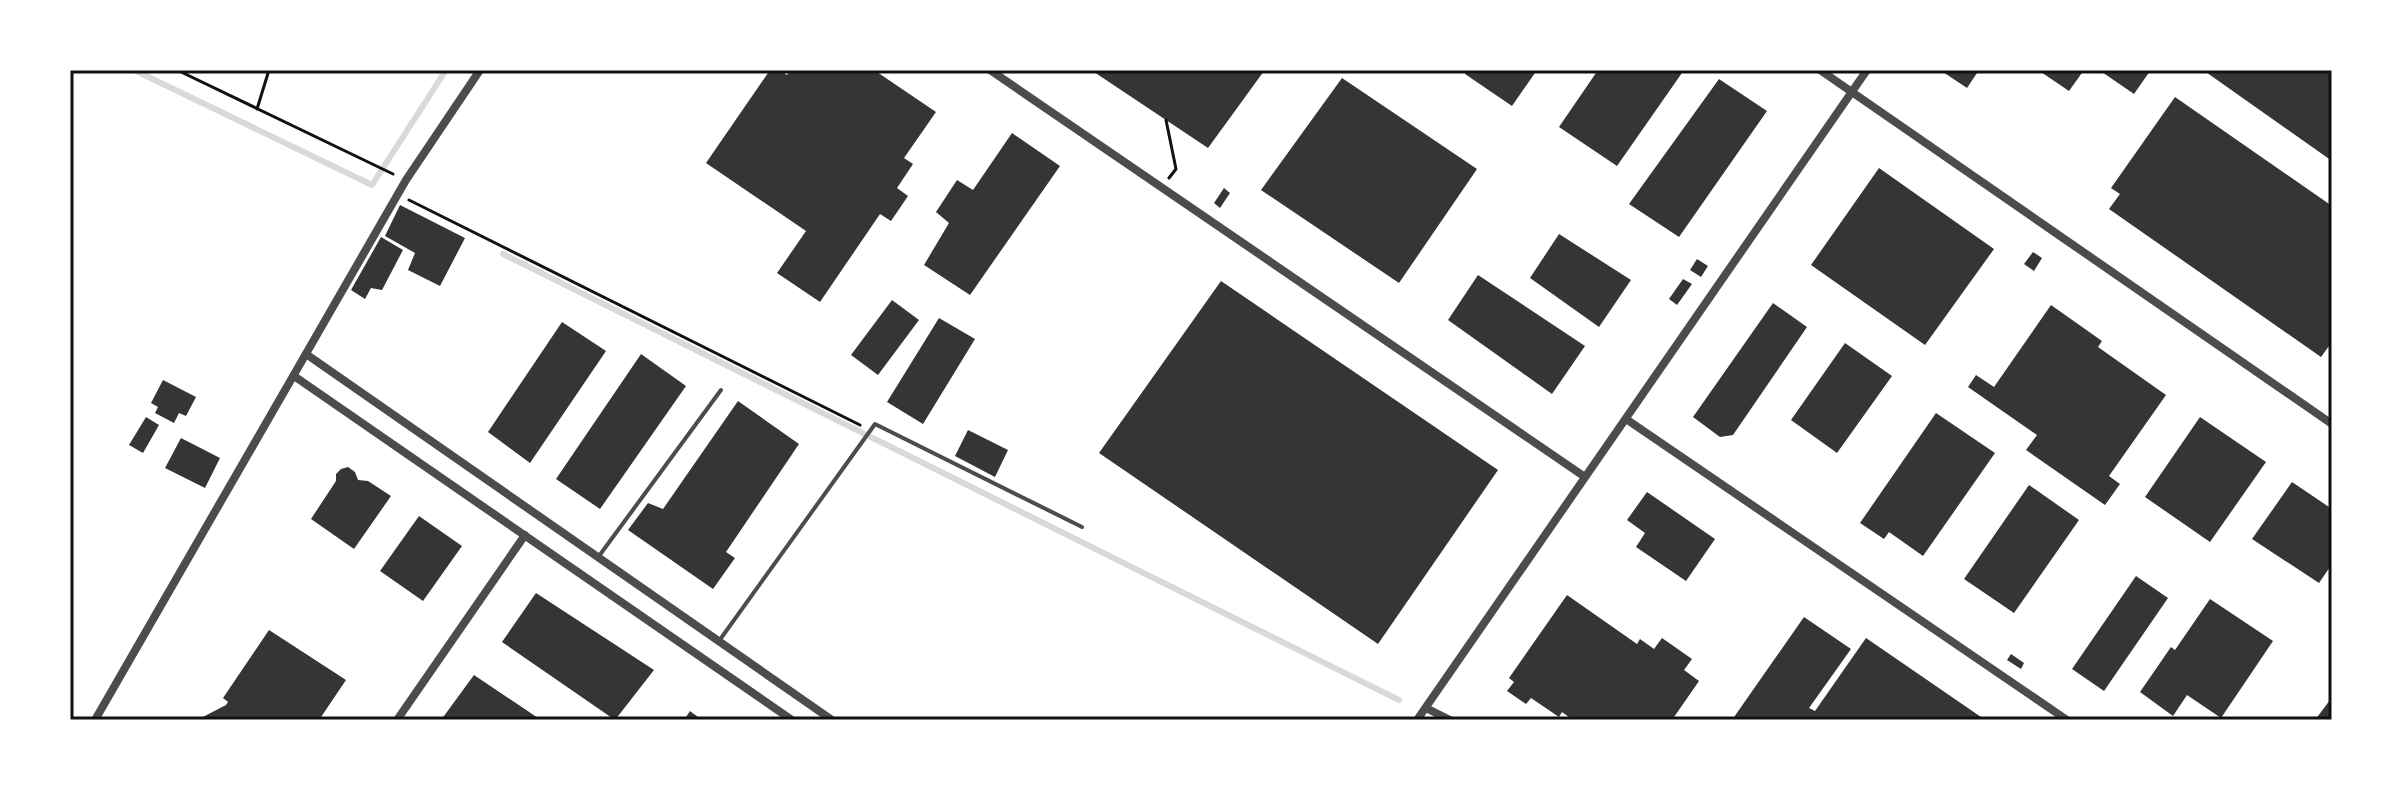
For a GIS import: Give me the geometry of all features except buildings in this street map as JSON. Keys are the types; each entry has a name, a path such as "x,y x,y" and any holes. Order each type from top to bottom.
{"street":[{"path":"95,720 398,194 480,70"},
{"path":"990,70 1585,477"},
{"path":"1820,70 2332,424"},
{"path":"1417,720 1867,70"},
{"path":"306,354 832,720"},
{"path":"294,376 792,720"},
{"path":"1626,419 2067,720"},
{"path":"397,720 525,535"},
{"path":"1426,708 1450,720"}],"lane":[{"path":"598,558 721,390"},
{"path":"719,641 875,424 1082,527"}],"path":[{"path":"177,70 390,173"},
{"path":"257,109 269,70"},
{"path":"1166,120 1176,169"},
{"path":"398,194 871,431"}],"waterway":[{"path":"134,70 372,185 446,70"},
{"path":"503,254 1399,700"}]}
